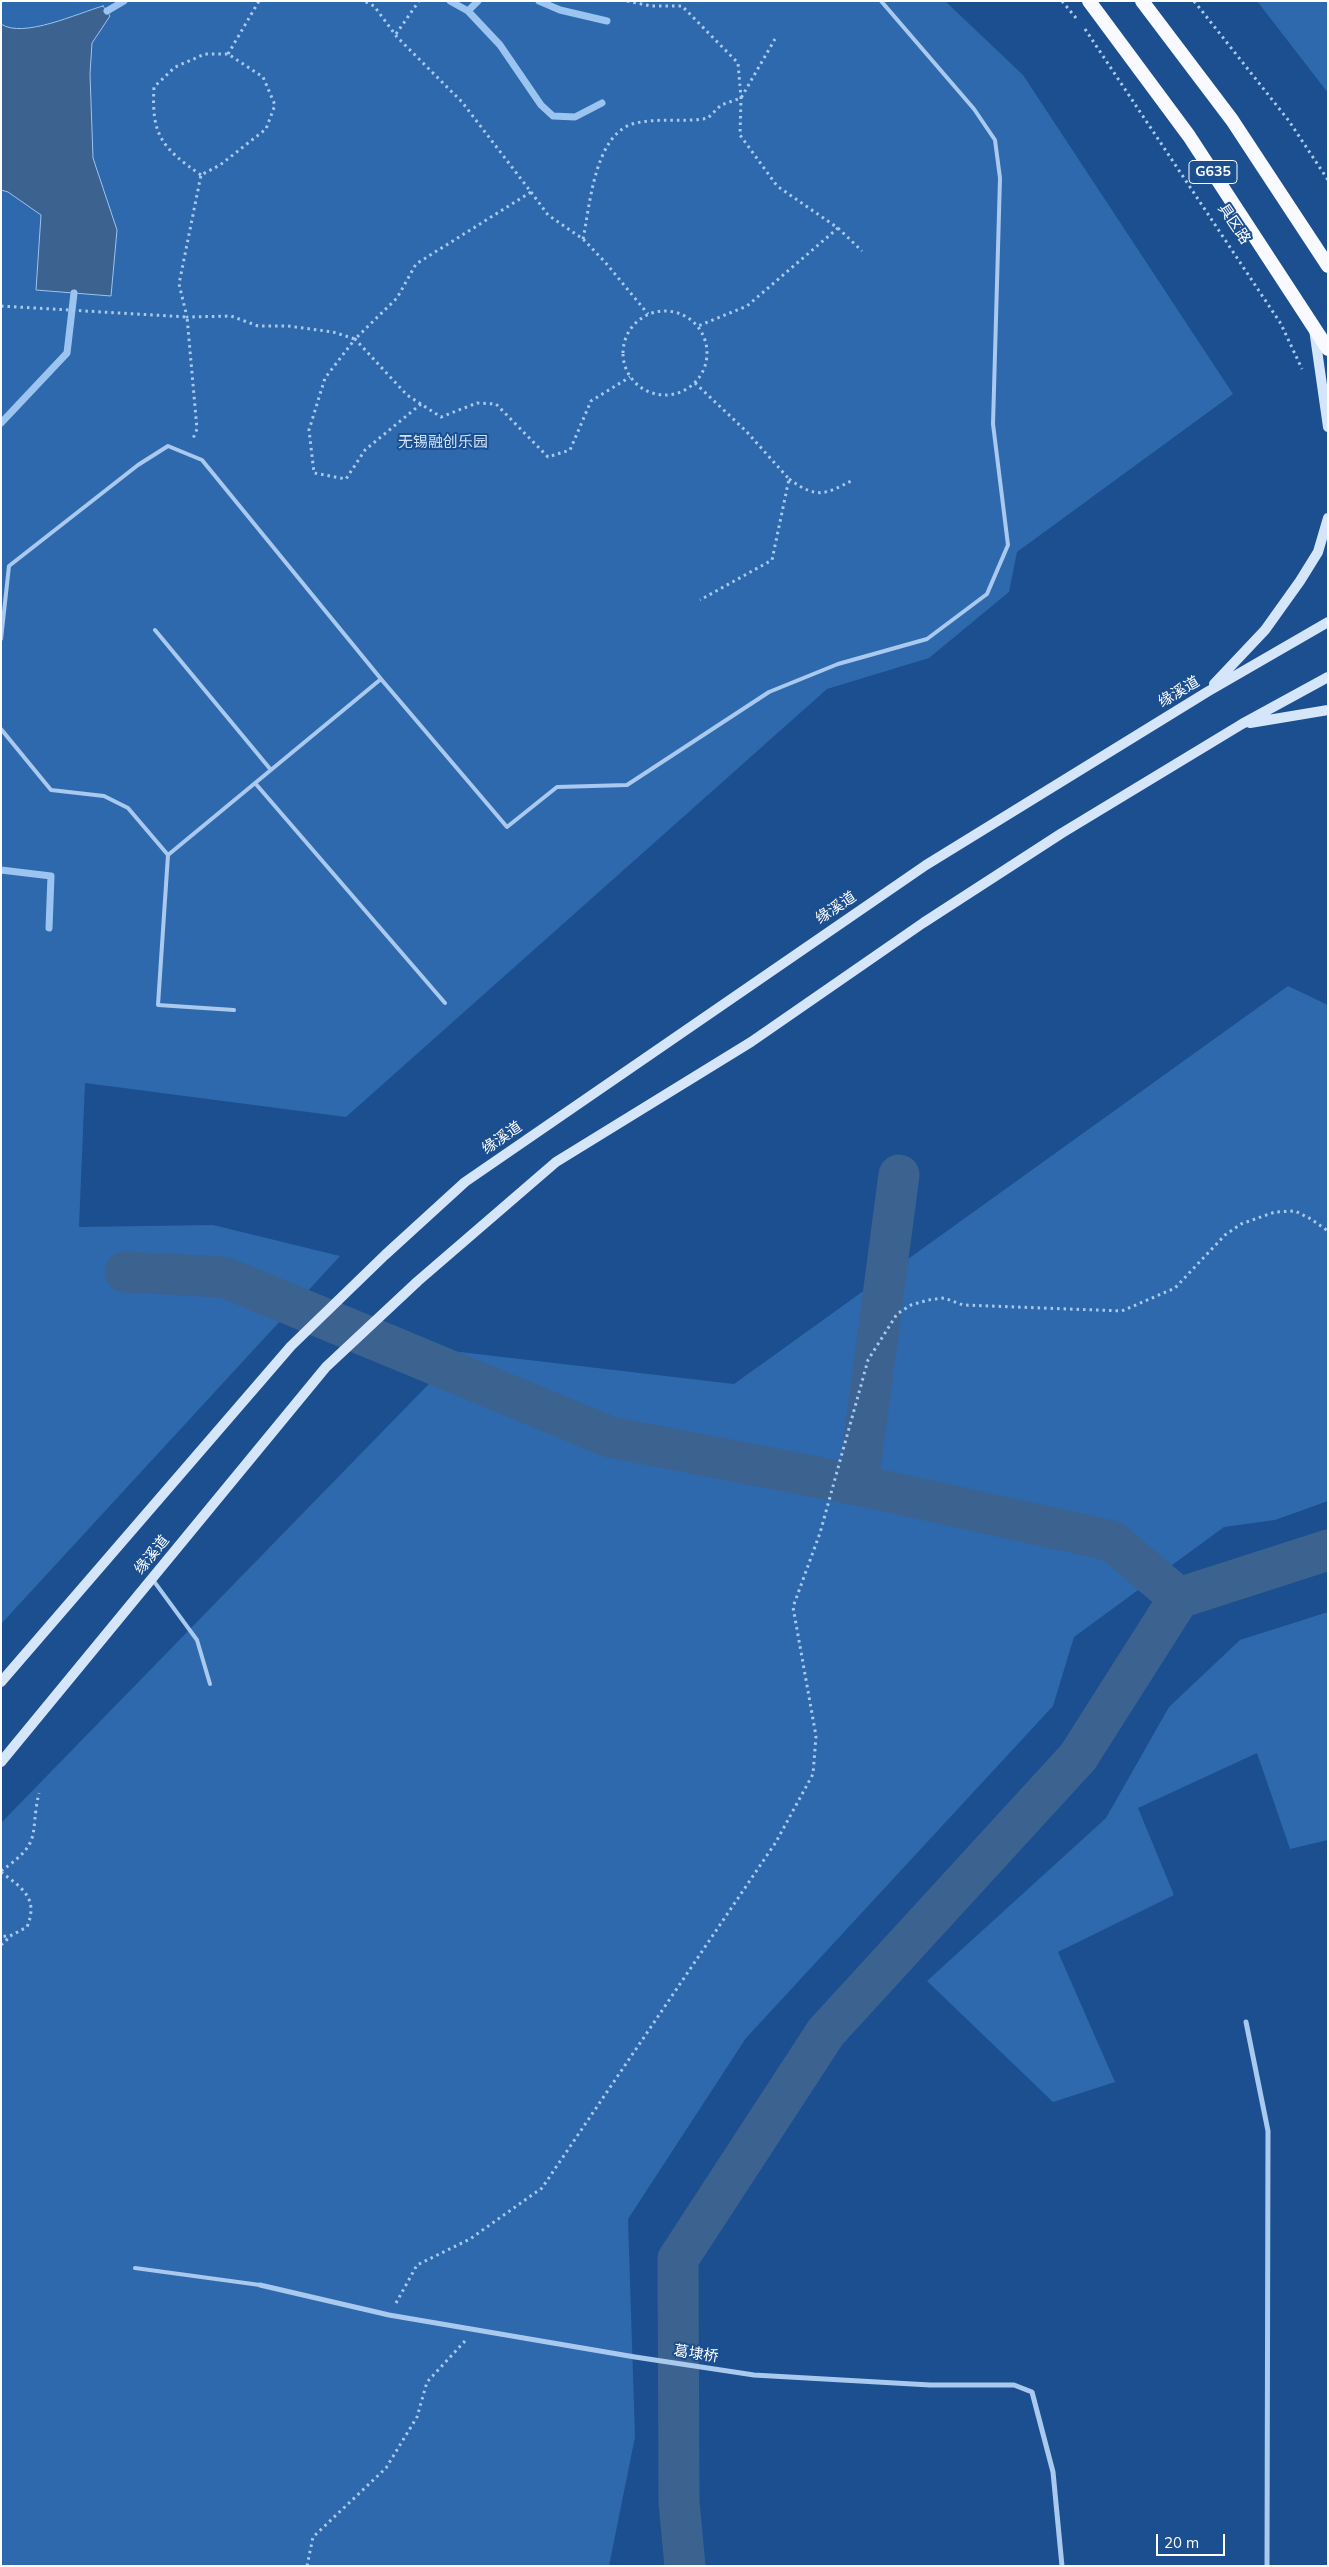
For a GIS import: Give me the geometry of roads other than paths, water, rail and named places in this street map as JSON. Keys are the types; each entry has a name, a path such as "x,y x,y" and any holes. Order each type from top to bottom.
{"highway":[{"name":"具区路","path":"1089,1 1189,136 1328,349"},
{"name":"G635","path":"1142,1 1232,120 1328,266"}],"main road":[{"path":"1313,324 1328,427"},
{"path":"1207,692 1265,630 1300,581 1318,552 1328,518"},
{"name":"缘溪道","path":"1,1682 291,1346 385,1255 465,1182 926,865 1207,692 1328,622"},
{"path":"1242,724 1328,677"},
{"path":"1242,724 1328,710"},
{"name":"缘溪道","path":"1,1762 326,1367 418,1281 556,1162 751,1042 923,923 1054,838 1242,724"}],"street":[{"path":"1246,2022 1268,2131 1268,2566"},
{"name":"葛埭桥","path":"260,2286 389,2315 635,2357 754,2375 930,2386 1014,2385 1032,2392 1053,2472 1062,2566"}],"lane":[{"path":"1,639 9,566 145,460 168,446 202,460 381,679 507,827 557,787 627,785 768,692 838,664 927,639 987,594 1008,545 993,424 1000,178 995,140 974,109 881,1"},
{"path":"155,630 271,770"},
{"path":"168,855 381,679"},
{"path":"1,729 51,790 104,796 128,808 168,855 158,1005 234,1010"},
{"path":"255,783 445,1003"},
{"path":"152,1578 197,1640 210,1684"},
{"path":"135,2268 260,2286"}],"waterway":[{"path":"107,11 124,1"},
{"path":"450,1 468,11 478,1"},
{"path":"539,1 560,10 607,21"},
{"path":"468,11 500,45 541,105 553,116 575,117 602,103"},
{"path":"1,423 67,353 74,293"},
{"path":"1,870 51,876 49,928"},
{"path":"858,1485 899,1175"},
{"path":"125,1272 224,1277 610,1437 858,1485 1112,1541 1179,1598 1078,1757 826,2032 678,2259 679,2502 685,2566"},
{"path":"1179,1598 1328,1550"}],"park label":[{"name":"无锡融创乐园","path":"443,442"}]}
